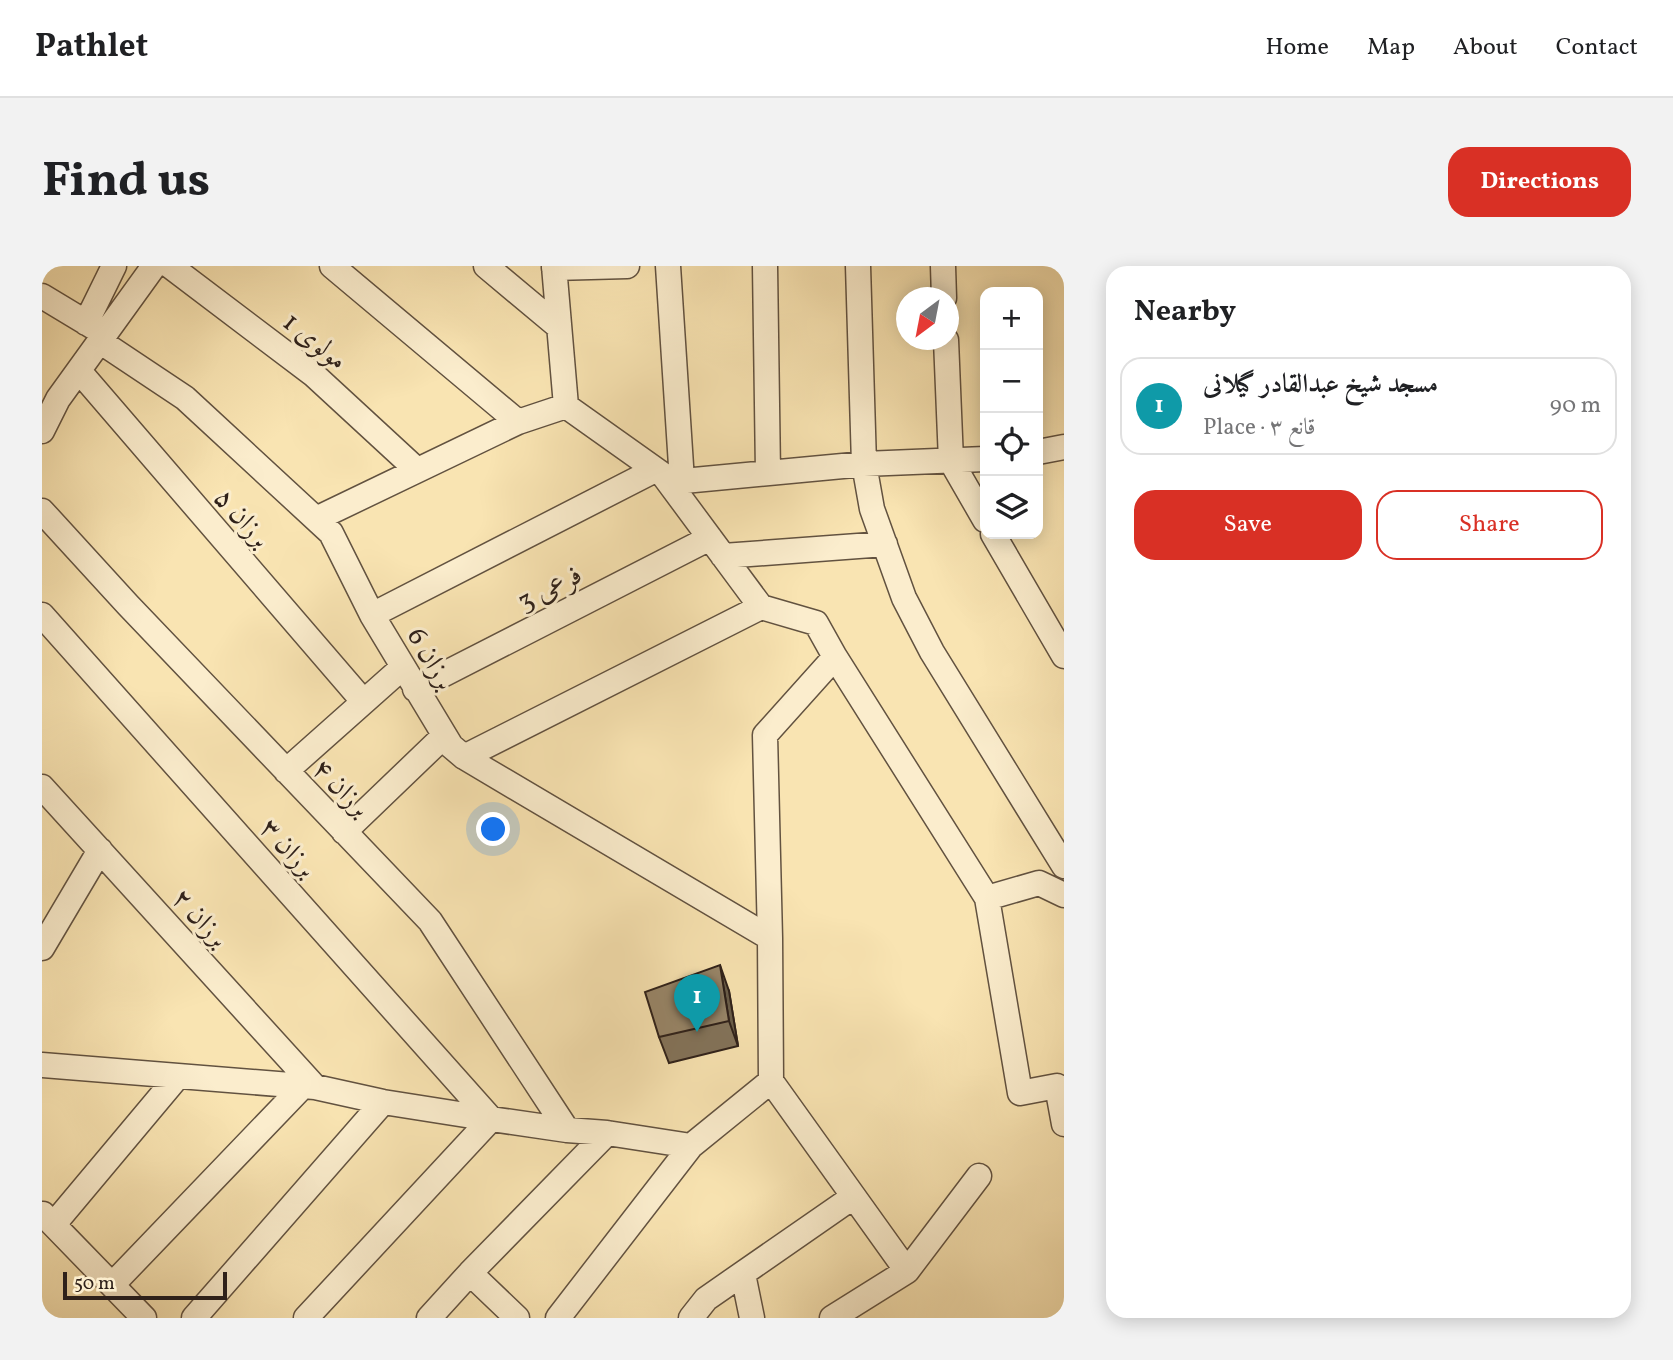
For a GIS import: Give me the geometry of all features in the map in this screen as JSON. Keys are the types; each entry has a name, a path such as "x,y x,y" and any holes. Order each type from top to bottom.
{"street":[{"path":"42,431 58,399 79,371 97,333 114,266"},
{"path":"97,333 154,266"},
{"name":"مولوی 1","path":"170,266 314,375 417,470"},
{"path":"332,266 518,422"},
{"path":"486,266 559,327"},
{"path":"566,407 554,267 627,266"},
{"path":"667,475 668,266"},
{"path":"765,266 768,473"},
{"path":"858,266 864,464 872,509 904,598 932,652 1064,866"},
{"path":"943,266 944,287"},
{"name":"برزان 6","path":"42,296 186,398 331,533 372,615 451,746 464,757 770,938"},
{"path":"946,350 951,461 980,511"},
{"name":"برزان ۵","path":"79,371 363,701"},
{"path":"316,519 518,422 566,407"},
{"path":"566,407 667,475 761,607 816,623 987,898 1020,1093 1057,1086 1064,1124"},
{"path":"1043,451 1064,447"},
{"path":"372,615 667,475 768,473 864,464 980,459"},
{"name":"برزان ۴","path":"42,511 128,605 430,921 567,1130"},
{"path":"996,539 1064,656"},
{"path":"717,547 885,544"},
{"name":"فرعی 3","path":"286,771 363,701 409,678 717,547"},
{"path":"464,757 761,607"},
{"name":"برزان ۳","path":"42,615 491,1119"},
{"path":"835,657 765,735 771,1081 907,1272"},
{"path":"344,832 444,736"},
{"name":"برزان ۲","path":"42,787 309,1087"},
{"path":"44,939 100,850"},
{"path":"987,898 1039,883 1064,895"},
{"path":"42,1065 309,1087 491,1119 691,1146"},
{"path":"144,1318 48,1219 178,1076"},
{"path":"558,1318 691,1146 771,1081"},
{"path":"112,1284 309,1087"},
{"path":"194,1318 383,1102"},
{"path":"306,1318 491,1119"},
{"path":"429,1318 607,1133"},
{"path":"832,1318 907,1272 979,1176"},
{"path":"691,1318 706,1299 853,1197"},
{"path":"470,1273 517,1318"},
{"path":"743,1274 751,1318"}],"building":[{"path":"720,965 729,1021 659,1037 645,992"}],"place":[{"name":"مسجد شیخ عبدالقادر گیلانی","path":"697,1032"}]}
